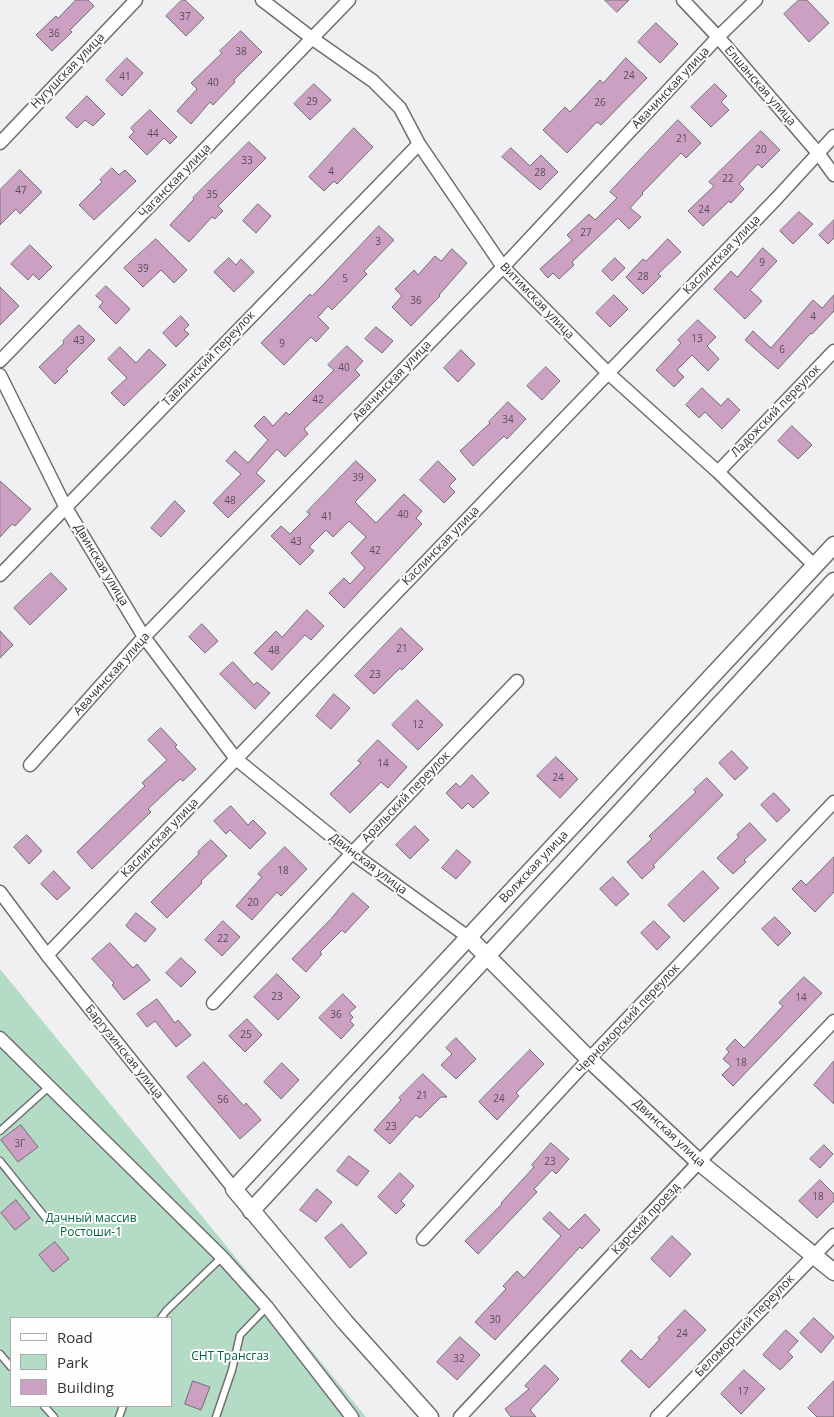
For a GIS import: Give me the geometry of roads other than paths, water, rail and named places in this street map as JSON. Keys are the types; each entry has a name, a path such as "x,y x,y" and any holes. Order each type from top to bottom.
{"street":[{"name":"Нугушская улица","path":"0,143 136,0"},
{"name":"Витимская улица","path":"262,0 373,81 400,108 419,144 503,267 608,374 718,472 815,566"},
{"name":"Чаганская улица","path":"0,361 349,0"},
{"name":"Елшанская улица","path":"682,0 718,37 818,153 834,175"},
{"name":"Авачинская улица","path":"30,765 144,637 503,267 718,37 756,0"},
{"name":"Каслинская улица","path":"47,956 776,199 834,136"},
{"name":"Тавлинский переулок","path":"0,575 419,144"},
{"name":"Ладожский переулок","path":"718,472 834,351"},
{"name":"Двинская улица","path":"0,375 65,506 144,637 236,759 352,853 468,937 589,1059 699,1162 834,1272"},
{"name":"Волжская улица","path":"234,1189 834,546"},
{"name":"Волжская улица","path":"251,1211 833,583"},
{"name":"Аральский переулок","path":"213,1003 352,853 517,681"},
{"name":"Черноморский переулок","path":"423,1239 589,1059 834,802"},
{"name":"Баргузинская улица","path":"0,892 47,956 251,1211 345,1322 430,1417"},
{"name":"Карский проезд","path":"460,1417 834,1021"},
{"path":"0,1038 222,1257 267,1307 352,1417"},
{"name":"Беломорский переулок","path":"657,1417 834,1235"}],"lane":[{"path":"0,1131 50,1086"},
{"path":"0,1161 45,1217"},
{"path":"162,1317 222,1257"},
{"path":"216,1417 232,1370 240,1335 267,1307"},
{"path":"0,1354 10,1366"},
{"path":"45,1407 54,1417"}],"park label":[{"name":"Дачный массив Ростоши-1","path":"91,1226"},
{"name":"СНТ Трансгаз","path":"230,1357"}]}
